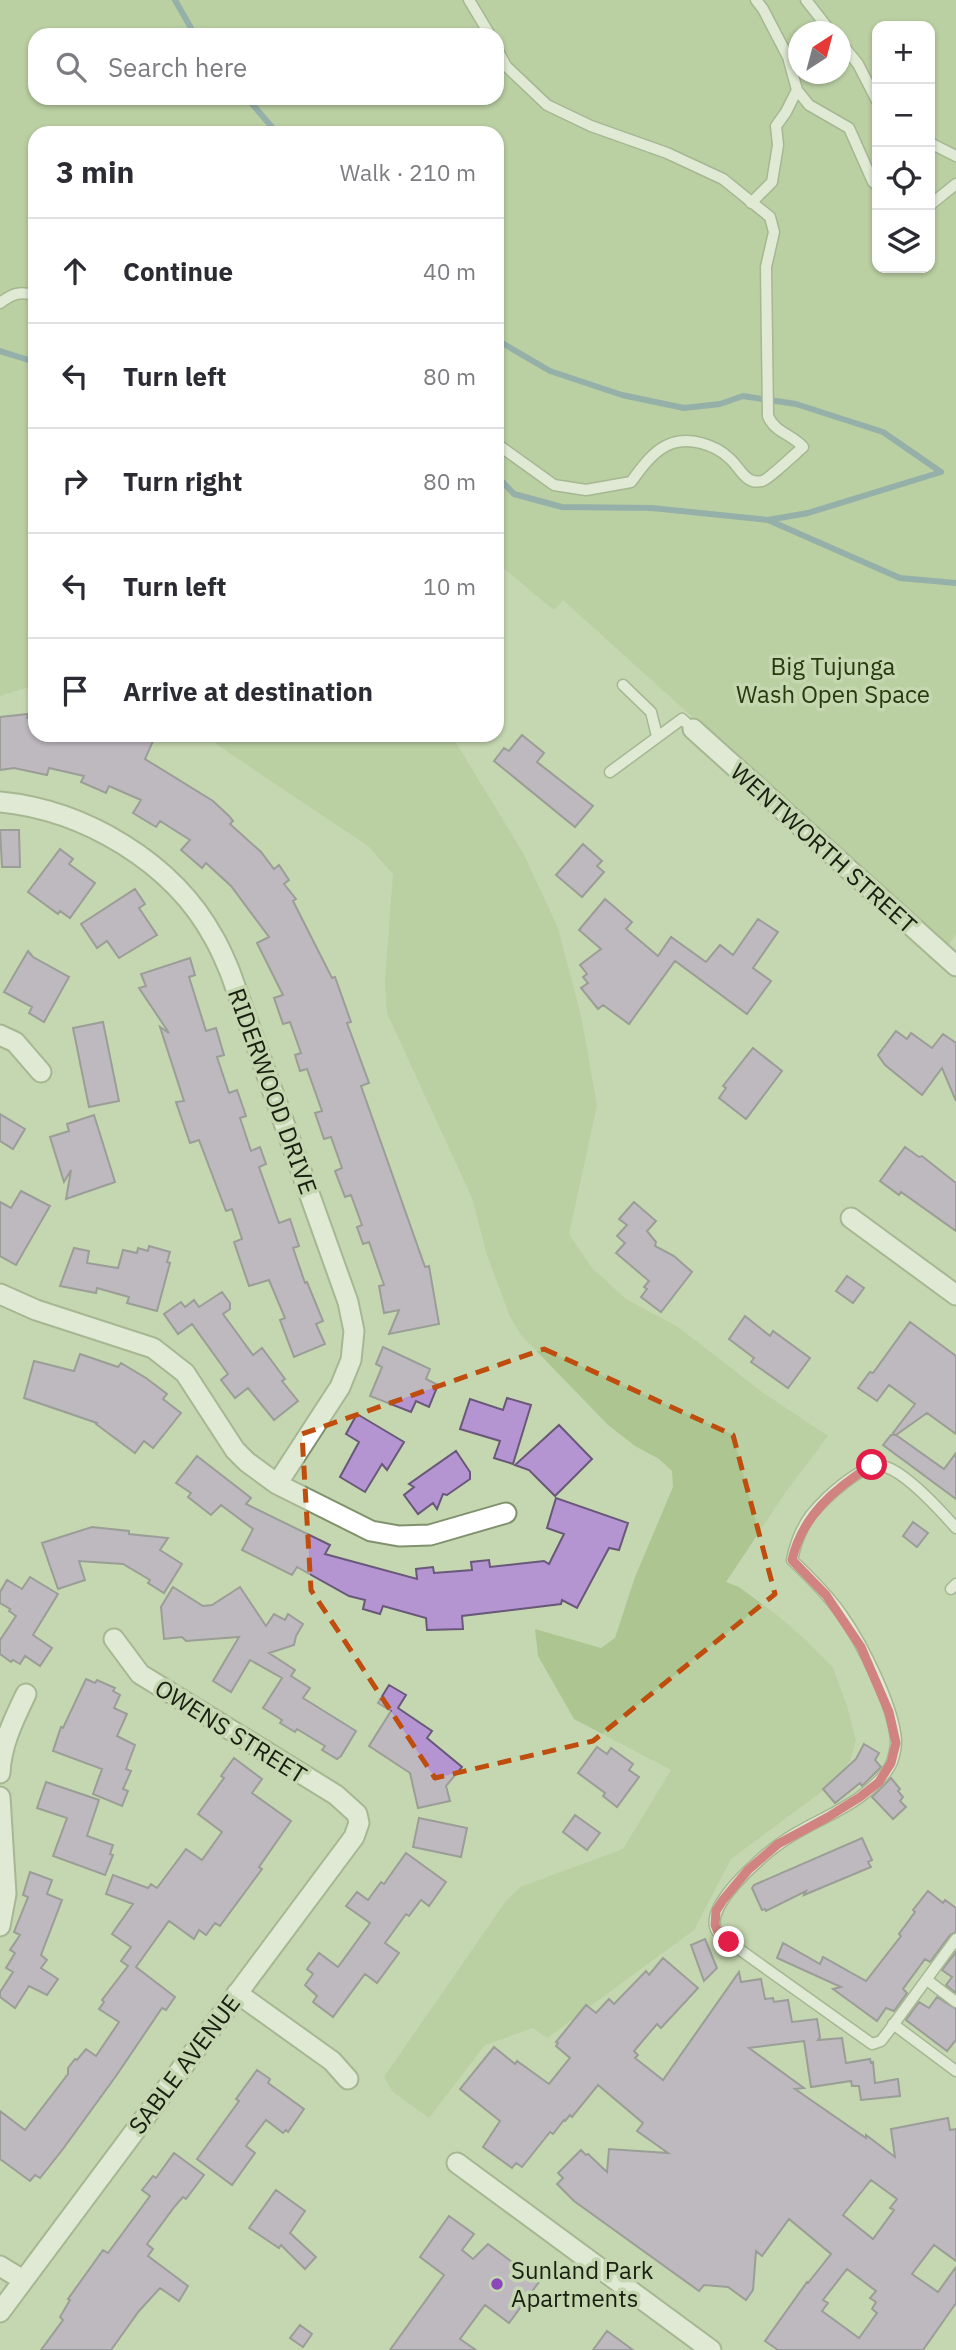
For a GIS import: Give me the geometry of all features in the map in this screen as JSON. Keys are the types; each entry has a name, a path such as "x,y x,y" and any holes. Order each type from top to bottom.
{"street":[{"name":"WENTWORTH STREET","path":"693,729 956,966"},
{"name":"RIDERWOOD DRIVE","path":"0,802 42,810 98,830 164,875 190,903 214,936 230,972 348,1302 354,1331 351,1360 340,1387 277,1484"},
{"path":"0,1035 15,1042 41,1072"},
{"path":"850,1218 956,1295"},
{"path":"0,1294 29,1308 153,1348 169,1358 194,1384 235,1450 258,1471 277,1484 371,1531 399,1536 430,1535 506,1513"},
{"name":"OWENS STREET","path":"114,1639 140,1674 335,1795 357,1814"},
{"path":"0,1773 9,1731 26,1694"},
{"path":"0,1797 6,1894 0,1926"},
{"name":"SABLE AVENUE","path":"0,2312 354,1838 359,1823 357,1814"},
{"path":"237,1993 332,2061 348,2080"},
{"path":"457,2163 711,2350"},
{"path":"0,2266 23,2280"}],"lane":[{"path":"469,0 486,28"},
{"path":"756,0 788,57 797,90 809,105 849,128 872,180"},
{"path":"806,0 822,21"},
{"path":"851,55 872,91"},
{"path":"504,62 547,105 667,153 723,179 770,217 774,232 766,267 768,416 776,430 796,439 803,447 769,479 759,482 745,478 730,458 714,446 689,440 668,443 648,458 631,482 586,490 554,485 504,449"},
{"path":"751,203 772,182 778,145 776,126 797,90"},
{"path":"935,146 956,156"},
{"path":"935,201 956,184"},
{"path":"0,303 12,293 28,293"},
{"path":"623,685 651,712 657,736"},
{"path":"610,772 681,719 693,729"},
{"path":"956,1528 905,1479 886,1466 872,1465 845,1482 810,1516 795,1546 792,1560 826,1595 861,1647 889,1712 896,1743 891,1763 879,1782 860,1797 778,1844 748,1870 716,1911 715,1925 718,1932 872,2044 878,2042 893,2024 956,1939"},
{"path":"927,1980 956,2002"},
{"path":"893,2024 956,2071"}],"highlighted area":[{"path":"544,1349 733,1435 775,1594 593,1741 435,1778 311,1590 302,1434"}],"green space":[{"name":"Big Tujunga Wash Open Space","path":"0,0 956,0 956,934 947,947 563,600 554,610 504,569 504,126 28,126 28,687 0,696"},
{"path":"215,742 456,742 523,853 558,928 581,1016 597,1105 569,1234 592,1268 626,1299 678,1327 762,1392 828,1436 785,1493 726,1582 739,1587 778,1616 833,1668 856,1741 850,1761 837,1778 820,1793 731,1859 694,1930 547,2038 533,2028 485,2045 429,2118 393,2092 384,2077 506,1901 520,1887 623,1849 671,1770 574,1719 538,1656 535,1629 601,1648 615,1638 635,1577 673,1487 672,1471 659,1459 635,1446 608,1425 522,1336 510,1317 487,1255 472,1198 387,1013 385,981 393,874 368,846"}],"building":[{"path":"28,714 28,742 153,742 145,759 213,801 233,821 230,824 261,852 274,869 279,865 289,880 284,884 296,899 293,901 332,978 335,977 351,1022 347,1023 369,1083 361,1086 425,1267 429,1266 439,1324 389,1334 399,1310 384,1313 379,1286 384,1285 369,1242 363,1244 357,1227 362,1225 351,1195 345,1197 335,1171 342,1168 331,1137 324,1139 315,1113 322,1111 307,1069 300,1071 295,1055 301,1053 290,1022 283,1024 274,998 283,995 257,943 269,937 231,886 206,863 202,868 181,850 190,840 160,821 156,827 133,813 141,800 109,786 106,793 81,782 84,776 49,768 47,775 14,768 0,770 0,717"},
{"path":"522,735 544,753 537,762 593,806 575,827 494,761 504,748 509,751"},
{"path":"0,830 19,830 20,867 2,867"},
{"path":"583,844 602,861 597,866 604,872 582,897 556,875"},
{"path":"60,849 73,859 69,864 95,883 70,918 60,911 58,914 28,892"},
{"path":"135,889 145,904 139,908 157,935 119,958 107,941 97,948 81,924"},
{"path":"605,899 632,922 626,929 658,956 671,937 706,962 720,945 733,955 758,919 778,932 753,968 771,981 747,1014 675,961 629,1024 603,1005 598,1009 581,988 588,983 583,977 587,974 580,965 601,949 579,930"},
{"path":"28,951 33,957 69,977 44,1022 29,1013 32,1007 4,992"},
{"path":"190,958 195,975 189,977 206,1031 216,1028 224,1055 217,1057 229,1093 237,1090 246,1116 240,1118 251,1151 260,1147 266,1164 259,1167 279,1223 290,1219 299,1246 293,1248 305,1283 307,1282 323,1321 316,1324 325,1344 294,1357 280,1320 285,1318 269,1280 249,1286 234,1242 242,1239 232,1209 226,1211 199,1140 190,1143 176,1102 184,1101 160,1027 169,1033 139,988 146,986 141,974"},
{"path":"103,1022 119,1101 89,1107 73,1028"},
{"path":"896,1031 907,1039 911,1033 932,1048 943,1034 956,1043 956,1101 942,1068 922,1095 885,1065 878,1055"},
{"path":"753,1048 782,1071 746,1119 719,1098 726,1088 723,1086"},
{"path":"0,1114 25,1129 13,1149 0,1141"},
{"path":"94,1115 115,1182 66,1199 71,1170 64,1182 50,1137 69,1131 67,1124"},
{"path":"905,1147 919,1157 922,1156 956,1183 956,1231 901,1192 899,1195 880,1181"},
{"path":"21,1191 50,1206 16,1265 0,1256 0,1202 11,1208"},
{"path":"634,1202 656,1221 647,1231 656,1242 655,1246 674,1256 692,1272 661,1312 641,1297 649,1281 616,1253 625,1243 617,1236 627,1225 619,1219"},
{"path":"149,1246 170,1252 167,1262 170,1263 157,1311 127,1303 129,1297 97,1288 96,1293 60,1286 74,1248 89,1251 87,1263 118,1268 123,1250 137,1253 138,1248 148,1251"},
{"path":"847,1276 864,1288 853,1303 836,1291"},
{"path":"222,1292 230,1303 230,1309 223,1314 253,1355 262,1348 298,1401 274,1420 248,1388 235,1398 221,1380 228,1374 192,1324 178,1334 164,1314 181,1302 185,1307 194,1300 199,1307"},
{"path":"745,1316 770,1336 773,1331 810,1358 788,1388 751,1362 754,1358 729,1339"},
{"path":"910,1322 956,1356 956,1434 927,1413 896,1435 944,1469 956,1453 956,1499 883,1445 891,1435 895,1435 893,1433 915,1404 889,1385 877,1401 858,1388 870,1372 873,1373"},
{"path":"383,1347 430,1369 426,1379 438,1385 429,1407 416,1401 411,1412 370,1396 382,1367 376,1364"},
{"path":"80,1354 118,1367 121,1363 167,1394 163,1399 181,1413 153,1448 144,1441 135,1453 97,1423 24,1398 34,1361 74,1371"},
{"path":"507,1398 531,1405 513,1464 494,1458 500,1441 460,1429 470,1399 503,1410"},
{"path":"357,1414 404,1442 387,1470 382,1464 365,1492 340,1477 359,1442 346,1434"},
{"path":"559,1425 592,1459 555,1496 529,1470 515,1465"},
{"path":"456,1451 470,1472 470,1479 447,1495 443,1494 437,1509 433,1503 418,1514 404,1495 414,1487 409,1484"},
{"path":"197,1456 251,1498 246,1504 330,1545 325,1554 417,1579 416,1569 433,1567 434,1573 472,1570 471,1562 489,1560 490,1567 544,1561 549,1564 564,1534 547,1528 556,1498 628,1523 619,1550 609,1548 577,1608 562,1600 561,1604 462,1616 463,1629 427,1630 426,1618 383,1606 380,1614 363,1609 365,1600 349,1596 297,1567 292,1575 242,1550 253,1529 221,1505 211,1515 188,1497 191,1493 176,1483"},
{"path":"913,1522 928,1533 917,1547 903,1536"},
{"path":"92,1527 168,1538 160,1550 182,1564 164,1593 148,1583 150,1580 123,1564 79,1561 85,1580 58,1589 42,1543"},
{"path":"30,1577 58,1594 33,1635 52,1648 40,1666 25,1656 20,1664 13,1660 11,1662 0,1654 0,1640 16,1616 0,1603 0,1592 7,1580 22,1589"},
{"path":"173,1587 203,1606 212,1605 240,1587 266,1626 274,1614 285,1620 288,1614 303,1624 294,1645 269,1653 295,1670 291,1676 310,1688 303,1698 356,1731 341,1756 337,1759 322,1750 325,1746 297,1729 295,1732 280,1723 282,1720 263,1708 282,1678 250,1660 231,1692 213,1681 239,1637 186,1641 182,1637 164,1639 161,1607"},
{"path":"86,1679 95,1683 97,1680 115,1688 113,1691 120,1695 114,1708 127,1714 117,1736 135,1745 126,1769 131,1771 123,1789 128,1791 122,1806 93,1794 102,1769 53,1751 61,1727 63,1728"},
{"path":"389,1685 406,1695 398,1708 432,1731 427,1738 462,1767 446,1786 450,1801 418,1808 410,1773 369,1746 391,1711 378,1703"},
{"path":"864,1744 879,1753 875,1760 881,1767 862,1786 860,1783 835,1803 823,1789 856,1759"},
{"path":"597,1747 607,1754 611,1748 633,1764 629,1770 639,1777 617,1807 603,1796 605,1793 578,1773"},
{"path":"234,1758 262,1779 252,1793 291,1821 259,1867 262,1869 220,1926 215,1923 206,1935 199,1930 194,1939 169,1921 136,1967 175,1997 166,2010 162,2008 63,2149 40,2178 35,2175 30,2181 0,2159 0,2111 25,2130 68,2074 68,2068 75,2059 86,2049 96,2056 119,2022 99,2009 104,2002 102,2000 128,1966 121,1961 131,1947 112,1934 133,1904 106,1894 113,1875 148,1888 151,1884 157,1888 186,1849 202,1860 222,1832 198,1814 224,1778 221,1776"},
{"path":"891,1778 900,1789 898,1791 903,1797 900,1801 906,1807 893,1819 872,1797"},
{"path":"46,1782 99,1800 87,1836 113,1845 110,1854 113,1855 105,1875 53,1856 67,1818 37,1808"},
{"path":"575,1815 600,1833 587,1850 563,1832"},
{"path":"419,1818 467,1828 461,1857 413,1847"},
{"path":"862,1838 872,1860 868,1862 871,1867 804,1895 806,1891 766,1911 762,1910 752,1888 754,1885"},
{"path":"406,1853 446,1882 429,1906 421,1900 409,1916 406,1914 385,1943 399,1953 377,1983 365,1974 333,2017 313,2002 317,1996 305,1985 313,1974 307,1969 319,1953 338,1967 370,1923 346,1906 357,1892 368,1900 381,1882 384,1884"},
{"path":"30,1872 52,1880 47,1894 62,1900 41,1955 47,1960 41,1968 58,1979 47,1995 29,1986 15,2008 0,1997 0,1992 13,1972 6,1968 15,1953 10,1950 20,1935 14,1932 28,1897 23,1895"},
{"path":"928,1891 943,1903 945,1900 956,1908 956,1932 950,1935 930,1962 925,1959 903,1989 907,1993 894,2011 886,2008 877,2021 833,1989 841,1987 777,1958 783,1943 820,1964 823,1957 866,1981 901,1936 899,1934 915,1912 913,1910"},
{"path":"705,1939 717,1968 704,1981 691,1945"},
{"path":"956,1952 956,1993 946,1985 952,1977 942,1970"},
{"path":"663,1958 698,1988 661,2028 657,2024 634,2051 638,2055 635,2058 663,2080 739,1972 741,1982 761,1979 765,1999 773,1998 774,2002 788,2000 792,2022 817,2019 820,2037 818,2040 842,2038 846,2063 870,2059 871,2063 873,2062 875,2083 898,2079 900,2096 861,2100 859,2086 852,2086 851,2081 811,2087 804,2041 749,2048 804,2088 795,2089 895,2157 891,2129 948,2118 950,2130 956,2129 956,2261 934,2245 912,2274 938,2292 956,2267 956,2303 923,2350 778,2350 765,2341 807,2282 831,2254 789,2219 762,2256 756,2251 753,2290 746,2300 728,2287 704,2285 699,2291 574,2201 557,2184 563,2178 558,2173 581,2150 607,2172 609,2149 668,2153 637,2131 643,2123 598,2085 572,2117 570,2115 564,2120 553,2134 550,2132 522,2167 516,2163 512,2168 483,2147 500,2121 460,2089 494,2047 515,2064 517,2061 549,2084 570,2058 556,2046 556,2042 586,2005 596,2013 609,1999 614,2004 646,1971 649,1975","holes":["871,2180 897,2199 890,2208 894,2210 873,2239 843,2215","847,2269 876,2291 870,2298 876,2302 872,2309 877,2313 859,2338 822,2311 828,2303 823,2300"]},
{"path":"937,1997 956,2009 956,2040 947,2051 906,2020 919,2002 929,2008"},
{"path":"257,2070 270,2079 268,2083 304,2109 288,2132 286,2130 283,2133 266,2120 246,2146 255,2153 232,2185 197,2159 239,2101 236,2099"},
{"path":"174,2153 204,2175 186,2199 183,2197 175,2206 147,2244 153,2249 148,2256 188,2286 179,2301 160,2288 139,2311 111,2350 41,2350 63,2320 60,2317 70,2300 68,2299 103,2250 108,2253 150,2196 142,2190 153,2176 156,2178"},
{"path":"276,2190 305,2211 290,2233 316,2257 305,2269 281,2245 279,2248 249,2228"},
{"name":"Sunland Park Apartments","path":"449,2216 474,2234 462,2250 473,2259 488,2244 539,2282 509,2323 485,2305 460,2339 476,2350 390,2350 444,2275 420,2257"},
{"path":"300,2325 312,2334 303,2347 290,2338"},
{"name":"Sunland Park Apartments","path":"607,2331 633,2350 593,2350"}],"waterway":[{"path":"175,0 191,28"},
{"path":"253,105 271,126"},
{"path":"504,344 550,371 622,395 684,408 720,404 743,396 796,404 883,432 941,472 808,513 768,520"},
{"path":"0,351 28,360"},
{"path":"504,483 514,494 562,507 652,508 768,520 900,578 956,583"}],"place":[{"name":"Sunland Park Apartments","path":"497,2284"}],"route":[{"path":"729,1942 718,1932 715,1925 716,1911 748,1870 778,1844 860,1797 879,1782 891,1763 896,1743 889,1712 861,1647 843,1616 792,1560 795,1546 810,1516 845,1482 872,1465"}]}
